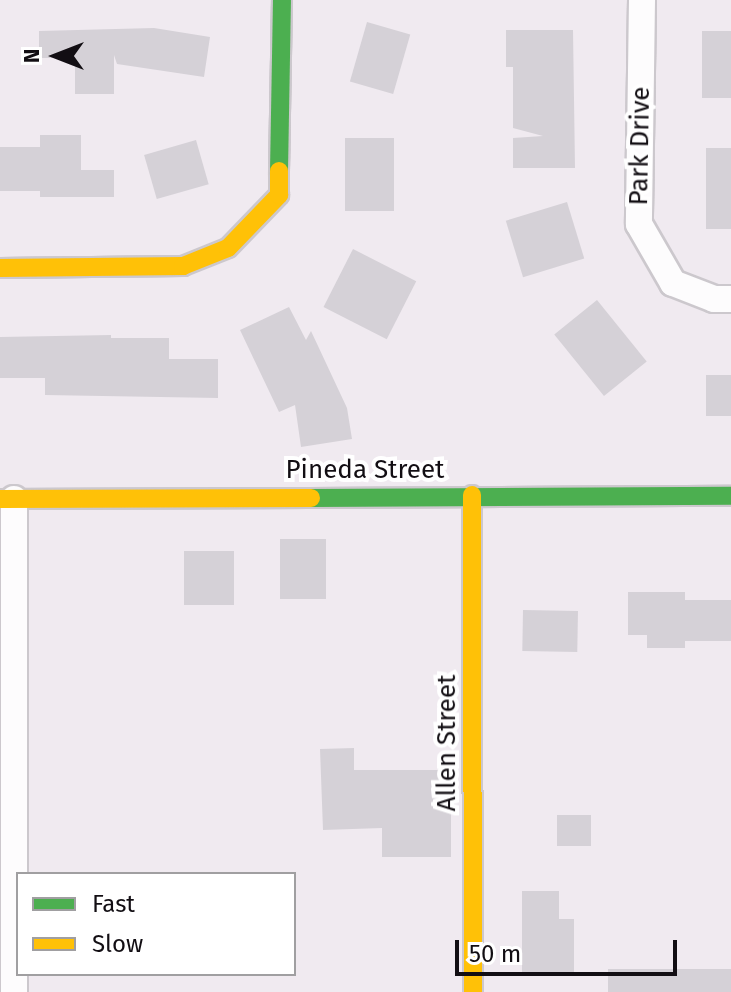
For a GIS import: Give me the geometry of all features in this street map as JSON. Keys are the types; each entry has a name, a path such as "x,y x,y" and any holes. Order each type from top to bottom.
{"street":[{"path":"0,268 183,266 228,248 279,195 282,0"},
{"name":"Park Drive","path":"642,0 639,224 673,283 714,299 731,299"},
{"name":"Allen Street","path":"472,495 473,992"},
{"name":"Pineda Street","path":"7,499 731,496"},
{"path":"7,499 14,992"}],"building":[{"path":"367,22 410,34 393,94 350,82"},
{"path":"154,28 210,37 204,77 117,64 114,55 114,94 75,94 75,58 39,58 39,31"},
{"path":"506,30 573,30 575,168 513,168 513,138 543,136 513,128 513,67 506,67"},
{"path":"702,31 731,31 731,98 702,98"},
{"path":"40,135 81,135 81,170 114,170 114,197 40,197 40,191 0,191 0,147 40,147"},
{"path":"345,138 394,138 394,211 345,211"},
{"path":"196,140 209,184 157,199 144,155"},
{"path":"706,148 731,148 731,229 706,229"},
{"path":"567,202 584,258 523,277 506,221"},
{"path":"353,249 416,281 387,339 323,307"},
{"path":"597,300 647,361 604,396 554,335"},
{"path":"289,307 306,340 311,331 347,408 352,439 301,447 295,405 279,412 240,330"},
{"path":"111,335 111,338 169,338 169,359 218,359 218,398 45,395 45,378 0,378 0,337"},
{"path":"706,375 731,375 731,416 706,416"},
{"path":"280,539 326,539 326,599 280,599"},
{"path":"184,551 234,551 234,605 184,605"},
{"path":"628,592 685,592 685,600 731,600 731,641 685,641 685,648 647,648 647,635 628,635"},
{"path":"523,610 578,611 577,652 522,651"},
{"path":"354,748 354,770 451,770 451,857 382,857 382,828 323,830 320,749"},
{"path":"557,815 591,815 591,846 557,846"},
{"path":"522,891 559,891 559,919 574,919 574,972 522,972"},
{"path":"608,969 731,969 731,992 608,992"}],"traffic: fast":[{"path":"279,171 282,0"},
{"path":"311,498 731,496"}],"traffic: slow":[{"path":"0,268 183,266 228,248 279,195 279,171"},
{"path":"472,495 473,992"},
{"path":"0,499 311,498"}]}
